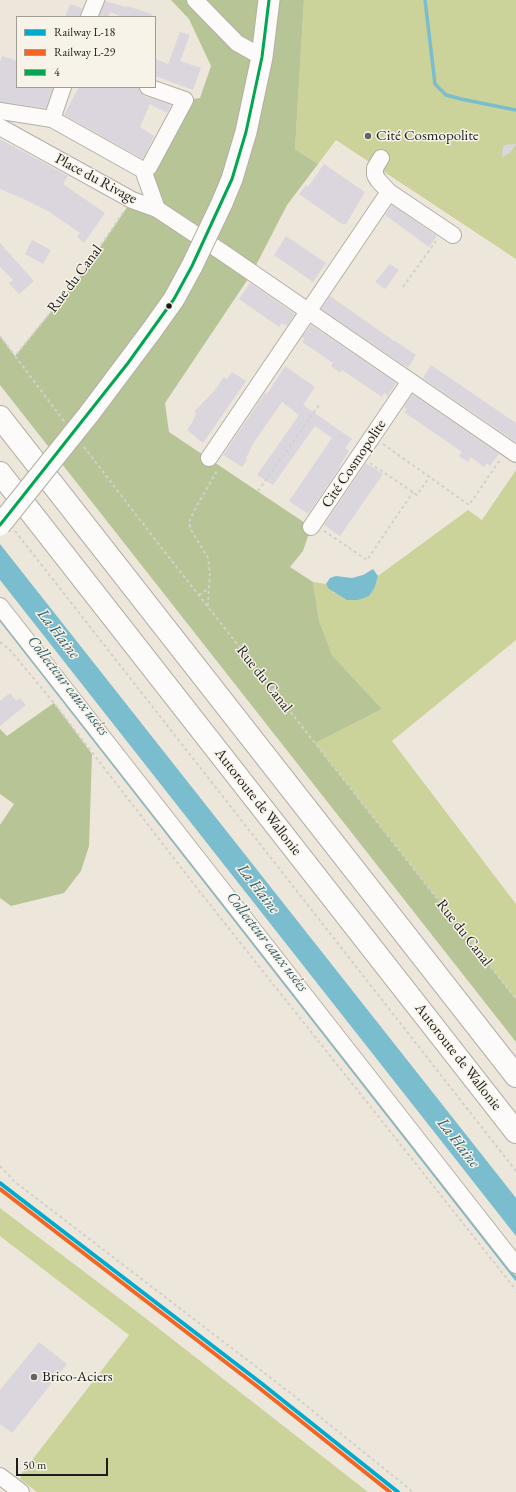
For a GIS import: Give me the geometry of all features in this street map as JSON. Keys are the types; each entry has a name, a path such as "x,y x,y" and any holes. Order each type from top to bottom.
{"highway":[{"path":"0,417 516,1076"},
{"name":"Autoroute de Wallonie","path":"0,473 516,1132"}],"main road":[{"path":"7,527 174,299 192,266 232,179 246,132 262,57 269,0"}],"street":[{"path":"89,16 96,0"},
{"path":"194,0 237,43 262,57"},
{"path":"52,119 63,88"},
{"path":"146,168 185,100 151,88"},
{"name":"Place du Rivage","path":"0,111 52,119 146,168 157,209"},
{"name":"Place du Rivage","path":"0,127 132,200 157,209"},
{"path":"381,158 375,168 375,175 378,180 389,192 448,232"},
{"path":"215,462 308,311 389,192"},
{"path":"157,209 512,451"},
{"name":"Cité Cosmopolite","path":"312,526 410,381"},
{"path":"0,606 516,1265"},
{"path":"0,1476 20,1492"}],"path":[{"name":"Rue du Canal","path":"15,356 81,275 132,200"},
{"path":"403,288 448,232"},
{"path":"0,336 67,424"},
{"path":"258,491 319,405"},
{"path":"372,437 430,476 469,505 512,451"},
{"name":"Rue du Canal","path":"81,443 198,595 516,999"},
{"path":"359,456 417,495 430,476"},
{"path":"208,607 210,573 208,558 191,530 189,522 215,462"},
{"path":"312,526 367,560 413,492"},
{"path":"7,527 516,1171"},
{"path":"198,595 209,588"},
{"path":"0,642 10,650 54,703 205,898 516,1290"},
{"path":"0,1166 15,1182 292,1395 413,1492"}],"green space":[{"path":"171,0 304,0 295,149 318,164 287,205 252,273 165,403 169,432 311,527 303,551 290,567 313,582 319,620 332,655 382,709 315,743 516,999 516,1042 0,385 0,336 15,356 81,275 132,200 157,208 154,174 187,100 200,98 211,66 189,19"},
{"path":"304,0 516,0 516,259 336,140 318,164 295,149"},
{"path":"516,470 516,640 392,741 516,904 516,999 314,743 382,709 332,655 319,620 313,582 326,584 334,593 375,587 378,576 468,510 482,520"},
{"path":"54,703 92,754 89,846 81,871 64,893 11,906 0,898 0,825 14,804 0,794 0,729 7,736"},
{"path":"0,1208 144,1317 368,1492 37,1492 20,1479 22,1473 129,1335 0,1236"}],"water":[{"name":"La Haine","path":"0,544 516,1198 516,1236 0,580"},
{"path":"373,569 378,576 375,587 369,596 358,600 347,600 329,589 326,584 330,578 336,576 352,578 363,575"}],"building":[{"path":"105,1 152,14 151,16 120,16 110,12 108,16 99,16"},
{"path":"70,4 82,8 80,16 65,16"},
{"path":"180,32 190,35 180,61 201,68 193,90 156,76 156,59 168,64"},
{"path":"2,56 16,61 16,88 53,88 46,108 0,102 0,62"},
{"path":"78,88 139,88 144,96 171,105 167,113 150,104 140,127 154,136 143,159 64,115"},
{"path":"0,139 68,176 63,184 105,213 84,243 77,237 80,233 48,211 0,189"},
{"path":"516,144 510,153 502,157 503,147 505,145"},
{"path":"324,164 365,192 346,224 342,224 299,194 306,185 308,187"},
{"path":"392,205 437,236 429,247 385,215"},
{"path":"286,236 326,263 313,282 274,255"},
{"path":"32,240 51,250 43,264 25,254"},
{"path":"0,243 34,281 19,294 9,283 13,280 0,267"},
{"path":"390,264 399,270 385,289 375,282"},
{"path":"250,283 295,314 287,326 282,323 279,327 239,299"},
{"path":"330,296 416,355 408,368 321,309"},
{"path":"311,325 396,383 388,396 384,393 382,397 342,370 340,373 331,366 333,363 302,342 304,339 302,337"},
{"path":"431,365 516,423 516,442 424,379 423,378"},
{"path":"285,366 315,387 303,405 352,439 345,448 349,451 340,467 308,514 289,501 332,438 315,426 273,485 257,475 299,415 282,402 254,442 246,458 247,460 242,467 223,455 265,393 267,394"},
{"path":"232,372 246,381 203,443 187,430 196,413 194,412 214,391 224,377 227,379"},
{"path":"412,394 499,454 490,466 487,463 484,467 471,457 468,462 459,456 462,452 404,412 407,409 404,407"},
{"path":"366,463 383,474 340,536 324,525"},
{"path":"10,693 16,701 20,698 26,705 0,726 0,701"},
{"name":"Brico-Aciers","path":"39,1342 67,1364 12,1433 0,1424 0,1390"}],"waterway":[{"path":"425,0 435,84 446,95 516,110"},
{"name":"Collecteur eaux usées","path":"0,619 516,1279"}],"rail line":[{"name":"L-18","path":"0,1183 261,1383 398,1492"},
{"name":"L-29","path":"0,1189 258,1387 390,1492"}],"transit line":[{"name":"4","path":"0,525 128,363 174,299 192,266 232,179 246,132 262,57 269,0"}],"place":[{"name":"Cité Cosmopolite","path":"368,136"},
{"name":"Brico-Aciers","path":"34,1377"}]}
